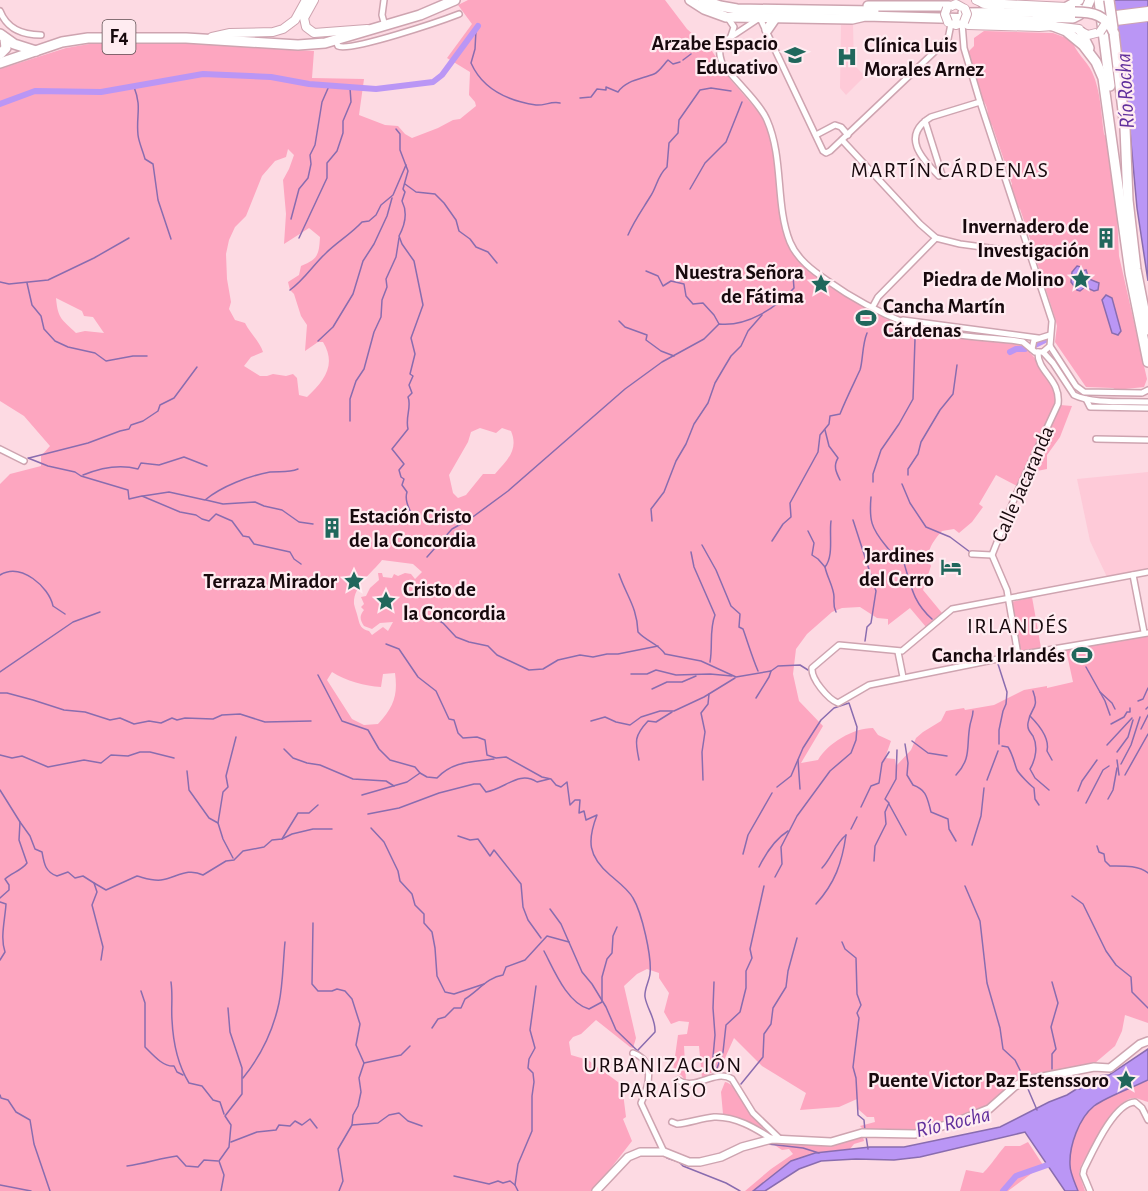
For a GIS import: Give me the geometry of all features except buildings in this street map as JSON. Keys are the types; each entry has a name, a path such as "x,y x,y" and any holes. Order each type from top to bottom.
{"main road":[{"path":"204,39 230,33 273,32 283,29 295,20 306,0"},
{"path":"314,0 304,21 306,27 314,33 353,29 374,30"},
{"name":"F4","path":"13,59 62,42 88,38 204,39 298,45 336,41 420,15 454,0"},
{"path":"690,0 704,9 726,17 757,6 776,13 853,14 967,7 1048,11 1080,9 1106,20 1148,17"},
{"path":"703,0 730,8 757,6 776,13"},
{"path":"1079,0 1077,24 1103,78 1130,273 1148,362"},
{"path":"1099,0 1114,119 1117,175"},
{"path":"1104,0 1120,127 1122,166 1136,270 1148,330"},
{"path":"1109,0 1125,128 1128,200"},
{"path":"980,2 1080,9 1099,15 1108,22 1114,33"},
{"path":"980,2 996,7 1048,11"},
{"path":"853,14 865,6 881,3 951,4 1069,18 1080,9"},
{"path":"950,23 945,14 951,4"},
{"path":"963,23 967,7"},
{"path":"853,14 866,22 1053,26 1091,35 1106,20 1148,11"},
{"path":"767,30 776,13"},
{"path":"853,14 1039,22 1066,31 1092,56"},
{"path":"2,36 14,44 36,51"},
{"path":"2,36 6,48 0,54 13,59"},
{"path":"0,63 13,59"}],"street":[{"path":"384,0 382,15 385,26"},
{"path":"950,23 948,39 830,152 826,153 823,151 757,6 731,37 721,45 719,57 722,63 767,118 775,147 784,219 793,248 822,277 872,308 908,324 955,334 1023,342 1053,363 1074,395 1078,397 1148,402"},
{"path":"0,10 6,23 12,28 24,34 41,35"},
{"path":"336,41 338,46 347,47 459,14"},
{"path":"420,15 427,25"},
{"path":"726,17 734,27 731,37"},
{"path":"963,23 964,48 980,102 1052,321 1050,346 1080,390 1091,393 1142,393 1148,390"},
{"path":"925,121 942,175 939,176 917,151 917,134 925,121 934,116 980,102"},
{"path":"816,135 836,125 848,135"},
{"path":"842,140 920,224 936,238 960,244 1012,251 1028,248"},
{"path":"872,308 878,297 936,238"},
{"path":"901,320 909,319 1038,338"},
{"path":"1038,351 1032,342 1050,335"},
{"path":"1038,351 1050,346"},
{"name":"Calle Jacaranda","path":"1018,655 1007,590 992,555 1058,404 1057,387 1040,362 1038,351"},
{"path":"1086,399 1090,407 1148,408"},
{"path":"1096,439 1148,440"},
{"path":"0,449 24,461"},
{"path":"972,554 992,555"},
{"path":"1133,575 1146,632 903,677 869,685 838,704 832,701 812,674 812,668 839,645 902,651 946,612 1148,572"},
{"path":"898,652 903,677"},
{"path":"596,1191 628,1157 640,1152 664,1152 689,1161 700,1162 721,1157 742,1147 776,1139 831,1143 862,1133 915,1134 989,1109 1015,1086 1027,1080 1094,1067 1110,1068 1140,1044 1148,1041"},
{"path":"633,1053 645,1060 649,1066 648,1082 641,1103 664,1152"},
{"path":"678,1080 684,1084 703,1082 720,1074 726,1075 732,1079 762,1124 776,1139"},
{"path":"1090,1191 1083,1174 1084,1170 1115,1114 1136,1101 1145,1106 1148,1120"},
{"path":"672,1122 677,1124 713,1117 724,1118 744,1123 776,1139"}],"shaded area":[{"path":"468,0 665,0 687,29 712,51 730,79 762,116 770,135 788,245 807,269 886,319 910,327 1020,344 1039,363 1050,381 1055,407 1017,486 996,475 979,504 983,507 972,522 959,533 954,529 942,531 930,547 928,556 931,566 923,590 942,613 926,627 910,608 888,625 888,619 877,618 860,607 842,608 832,612 807,634 796,649 793,674 799,701 823,726 801,763 818,760 835,742 849,734 873,728 878,735 891,741 885,758 895,759 896,766 911,750 916,738 941,721 946,711 994,705 1024,690 1073,682 1066,650 1148,636 1148,1023 1125,1015 1122,1031 1115,1046 1095,1063 1026,1078 989,1106 955,1120 912,1133 866,1132 860,1126 875,1122 874,1117 867,1117 858,1109 857,1099 839,1107 800,1110 806,1093 762,1066 734,1038 721,1067 702,1078 699,1046 684,1046 686,1081 673,1071 678,1035 687,1034 689,1022 679,1021 671,1024 664,1012 669,993 659,978 659,973 647,969 637,974 624,986 636,1038 633,1048 596,1020 569,1042 571,1055 588,1060 622,1085 626,1117 623,1119 632,1141 593,1191 0,1191 0,484 10,474 41,466 41,456 50,446 24,416 0,401 0,69 66,48 95,43 188,43 314,51 312,78 364,79 359,115 385,125 398,126 412,138 460,119 476,106 469,95 470,72 447,58 472,24 458,5","holes":["288,149 294,155 283,180 286,214 284,244 309,228 320,237 317,256 301,266 299,275 288,282 301,316 307,325 305,351 318,342 323,342 329,358 327,372 319,385 307,397 299,395 297,378 293,374 260,376 244,366 251,357 263,352 245,323 235,320 229,309 231,302 226,254 229,240 235,227 246,216 262,176 275,161 286,157","56,298 82,311 84,316 93,317 104,333 85,331 76,333 61,318","480,428 496,433 502,428 511,431 514,444 511,454 495,474 483,474 466,495 458,498 453,493 449,475 468,442 471,432","382,560 413,564 422,572 415,579 411,574 405,573 398,576 394,574 392,578 383,577 382,573 378,573 379,580 370,588 366,596 361,597 364,604 361,607 364,610 361,620 364,626 372,629 380,623 393,622 388,631 383,627 372,635 360,625 354,604 360,586","332,672 369,686 381,687 383,674 395,673 394,700 378,724 364,725 352,719 327,680"]},
{"name":"Río Rocha","path":"1113,0 1148,0 1148,281 1137,208 1129,120"},
{"name":"Clínica Luis Morales Arnez","path":"853,24 854,65 865,76 846,95 840,88 841,25"},
{"path":"984,31 1053,33 1072,40 1092,72 1097,87 1104,134 1107,139 1117,214 1119,256 1147,379 1144,387 1116,390 1086,387 1055,342 1057,326 1055,318 968,57 969,51 974,46 974,38"},
{"path":"1077,266 1081,267 1082,271 1086,270 1089,279 1099,283 1098,290 1094,291 1085,287 1080,291 1077,290 1071,282 1072,272"},
{"path":"1106,295 1112,298 1121,331 1118,335 1112,333 1102,300"},
{"path":"1060,405 1072,406 1060,437 1047,455 1047,469 1032,472"},
{"path":"1148,472 1148,569 1107,577 1090,541 1077,479"},
{"path":"1032,597 1041,648 1020,651 1012,602"},
{"name":"Río Rocha","path":"1148,1049 1148,1080 1100,1102 1089,1111 1080,1125 1073,1141 1070,1158 1071,1171 1078,1191 1065,1191 1025,1132 920,1157 894,1160 821,1161 799,1169 765,1191 753,1191 791,1161 815,1153 870,1147 904,1147 1000,1127 1067,1095 1097,1076 1109,1075"},
{"path":"1148,1080 1148,1102 1134,1098 1127,1100 1104,1126 1081,1166 1079,1173 1085,1191 1078,1191 1071,1171 1070,1158 1073,1141 1083,1118 1100,1102"},
{"path":"725,1082 741,1095 767,1133 743,1119 723,1114 721,1092"},
{"path":"863,1137 864,1141 854,1144 850,1149 815,1153 791,1161 753,1191 745,1191 793,1154 789,1149 782,1150 770,1142 828,1145"},
{"path":"1028,1142 1043,1165 1008,1191 960,1191 966,1170 983,1173 1005,1146 1020,1146"}],"waterway":[{"path":"0,104 35,91 101,92 203,74 271,77 309,84 376,89 433,82 442,75 478,26"},
{"path":"476,30 475,49 471,63 482,80 490,87 516,101 539,105 560,103"},
{"path":"683,60 691,54"},
{"path":"580,98 591,97 597,89 606,90 606,87 618,92 630,82 656,73 668,60 673,64 680,62"},
{"path":"291,219 299,189 308,178 310,155 315,145 322,102 329,86"},
{"path":"134,87 138,100 139,141 145,159 153,164 158,200 171,239"},
{"path":"299,238 327,178 327,163 337,151 343,133 343,121 351,102 350,88"},
{"path":"628,235 667,167 669,143 678,133 679,120 700,90 711,88 731,91"},
{"path":"690,189 705,163 726,142 742,102"},
{"path":"396,129 400,134 400,150 408,171 402,201 405,219 399,236 414,261 423,305 411,338 415,354 410,374 413,376 409,385 412,393 408,397 408,429 392,449 404,464 399,470 404,479 402,485 407,492 407,502 414,519"},
{"path":"290,290 330,249 362,222 369,221 376,215 381,205 393,195 406,165"},
{"path":"405,184 416,192 435,194 456,220 459,231 476,247 488,252 497,263"},
{"path":"318,341 333,327 353,294 363,261 387,216 392,198"},
{"path":"0,282 9,284 48,280 129,238"},
{"path":"350,421 350,399 356,381 364,369 374,332 381,317 382,300 387,287 386,279 396,257 399,238"},
{"path":"646,271 658,276 663,286 671,281 684,284 686,296 693,304 703,303 719,324"},
{"path":"427,557 452,529 470,519 508,491 625,389 662,362 704,339 719,324 740,322 770,309 794,288 793,276"},
{"path":"27,283 32,305 41,316 44,329 55,341 68,347 95,353 106,361 147,356"},
{"path":"652,521 651,509 664,492 676,461 694,424 708,403 715,383 731,356 741,346 748,331 762,315"},
{"path":"619,321 625,327 647,335 646,340 661,351 674,356"},
{"path":"772,541 783,524 791,517 790,503 818,452 820,435 829,424 830,416 840,414 860,370 867,333"},
{"path":"873,482 873,474 881,450 913,399 915,339"},
{"path":"1035,345 1047,339"},
{"path":"1010,352 1025,349"},
{"path":"908,475 908,469 918,454 921,442 940,410 953,394 957,365"},
{"path":"29,458 88,443 129,429 131,425 143,421 158,411 160,405 174,398 197,367"},
{"path":"825,430 829,446 838,458 835,466 840,480"},
{"path":"83,475 110,468 138,469 141,463 159,465 184,457 207,466"},
{"path":"28,458 128,490 129,499 142,496 209,521 216,514 232,521 243,536 249,537 254,544 290,552 301,564"},
{"path":"143,496 169,492 205,500 219,490 245,479 270,472 298,469"},
{"path":"902,484 910,503 926,527 950,537 970,552"},
{"path":"871,497 870,512 874,529 894,556 904,563 917,600 932,619"},
{"path":"206,500 223,504 255,502 282,510 299,522 313,524"},
{"path":"853,520 876,591 871,623 867,627 865,641"},
{"path":"831,521 830,551 825,567 833,590 836,612"},
{"path":"808,531 814,543 812,555 825,567"},
{"path":"702,545 716,570 731,606 740,614 739,627 743,629 758,671"},
{"path":"691,552 694,567 715,615 712,626 710,662"},
{"path":"0,575 17,572 33,578 46,591 53,606 65,614"},
{"path":"619,574 634,609 638,632 665,654 701,661 736,677 771,671 778,666 800,665 808,670"},
{"path":"0,672 73,622 100,612"},
{"path":"434,618 443,623 456,637 488,646 497,655 529,670 543,669 558,660 580,655 593,657 658,646"},
{"path":"386,644 399,649 418,677 436,691 449,719 454,720 458,733 463,738 477,737 485,740 487,755 496,758 506,757 542,777 551,779 556,785 561,787 567,782 570,805 575,800 580,800 579,813 584,811 586,820 597,815 591,840 594,855 603,868 633,898 640,914 648,946 650,974 645,997 655,1032 638,1050"},
{"path":"998,664 1007,692 999,730 999,744"},
{"path":"1086,667 1110,715"},
{"path":"631,674 647,674 656,670 676,675 732,676"},
{"path":"756,698 771,671"},
{"path":"318,675 342,721 368,730 379,749 390,760 415,767 420,773"},
{"path":"652,689 667,682 682,682 696,676"},
{"path":"591,721 605,717 630,725 641,717 660,711 674,711 704,697 735,678"},
{"path":"1138,701 1143,699 1148,688"},
{"path":"1033,691 1035,705 1028,725 1036,748 1030,769 1035,778 1049,790"},
{"path":"1100,692 1115,709"},
{"path":"0,693 64,710 85,712 110,720 120,718 134,724 149,721 161,723 172,718 177,720 213,719 222,715 240,714 265,722 311,721"},
{"path":"703,780 702,752 705,732 701,713 708,704 709,694"},
{"path":"775,877 782,864 781,847 797,816 830,771 851,753 856,740 857,727 849,703 834,708 821,720 803,748 791,776 777,787"},
{"path":"1111,724 1130,712 1130,708"},
{"path":"956,775 968,752 973,711"},
{"path":"639,760 636,743 640,731 648,721 656,722 672,712"},
{"path":"1141,729 1148,715"},
{"path":"1030,716 1043,732 1048,746 1047,751 1052,760"},
{"path":"1121,764 1131,745 1140,717"},
{"path":"1107,745 1132,718"},
{"path":"1117,752 1128,737 1133,720"},
{"path":"1125,775 1148,734"},
{"path":"233,858 218,823 223,792 228,787 226,776 236,737"},
{"path":"912,741 928,753 947,756"},
{"path":"905,744 907,775 913,785 924,792 931,812 948,819 949,829 956,841"},
{"path":"1002,746 1008,747 1017,770 1034,788 1035,799 1039,805"},
{"path":"284,749 293,758 320,765 353,779 386,781 394,786"},
{"path":"874,861 875,846 886,824 885,812 889,803 885,799 896,779 897,750"},
{"path":"987,780 998,751"},
{"path":"0,755 12,758 22,756 48,767 84,760 101,763 111,755 128,756 140,752 174,758"},
{"path":"861,807 871,786 879,783 882,763 889,752"},
{"path":"362,795 407,782 420,773 427,777 437,778 456,765 494,759"},
{"path":"798,760 800,789"},
{"path":"1078,791 1082,781 1097,760"},
{"path":"1117,760 1119,775"},
{"path":"1086,803 1103,770 1109,766"},
{"path":"1108,799 1113,790 1117,768"},
{"path":"187,771 189,790 209,818 218,823"},
{"path":"368,814 399,808 439,793 474,784 480,784 486,792 518,779 524,778 537,782 549,779"},
{"path":"972,845 981,816 984,788"},
{"path":"0,790 20,822 19,840 27,863 5,879 9,890 0,898"},
{"path":"743,854 748,835 772,793"},
{"path":"889,804 906,835"},
{"path":"282,839 298,813 309,813 318,805"},
{"path":"851,829 857,817"},
{"path":"20,822 30,836 35,849 42,852 44,863 50,872 57,876 68,872 75,878 83,876 94,883 97,892 92,905 103,947 101,960"},
{"path":"371,828 384,842 398,871 400,881 412,894 415,905 424,914 424,923 432,932 437,976 445,992 454,994 484,984"},
{"path":"94,883 106,890 137,876 158,880 192,872 203,875 226,861 234,860 243,851 264,847 272,840 313,829 332,829"},
{"path":"759,867 771,847 788,831"},
{"path":"822,868 846,835"},
{"path":"816,904 837,872 846,835"},
{"path":"458,836 470,840 478,839 490,856 494,850 521,884 523,907 528,920 541,938"},
{"path":"1097,846 1110,866 1135,867 1148,873"},
{"path":"716,1071 723,1052 726,1025 740,1012 746,988 746,971 752,958 750,949 764,886"},
{"path":"965,886 980,921 987,983 1000,1028 1003,1049 1015,1060 1021,1072"},
{"path":"1072,896 1083,904 1106,951 1116,965 1131,977 1132,992 1148,1008"},
{"path":"0,902 6,904 3,935 5,952 0,960"},
{"path":"550,909 561,924 582,972 606,1007 616,1030 645,1058"},
{"path":"313,923 312,984 318,991 337,989 345,991 352,999 360,1024 356,1045 364,1063 359,1078 361,1092 358,1106 353,1115 352,1125 338,1149 343,1181 339,1191"},
{"path":"544,951 568,993 581,1006 589,1009 602,1002 602,977 607,959 612,953 613,936 617,927"},
{"path":"432,1028 438,1019 445,1017 454,1008 461,1008 465,999 483,985 503,975 506,967 525,960 547,936 569,942"},
{"path":"741,1084 763,1057 764,1034 771,1024 773,1008 786,987 797,938"},
{"path":"243,1078 255,1061 273,1024 279,1003 285,942"},
{"path":"842,942 845,949 856,958 857,994 861,1005 857,1013 859,1018 853,1067 856,1078 858,1115 864,1120 865,1131"},
{"path":"171,982 174,1036 182,1069 189,1083 202,1086 213,1100 220,1102 224,1114"},
{"path":"714,982 713,1057 716,1070"},
{"path":"1052,982 1058,1003 1051,1027 1056,1049 1052,1054 1052,1069"},
{"path":"515,1185 518,1164 532,1131 534,1082 533,1073 528,1068 529,1059 535,1048 530,1030 536,986"},
{"path":"141,991 145,1003 145,1047 158,1060 166,1065 174,1066 177,1072 183,1075"},
{"path":"221,1191 224,1175 219,1161 229,1147 231,1125 225,1116 242,1094 242,1068 230,1032 228,1008"},
{"path":"364,1063 401,1055 410,1046"},
{"path":"648,1062 651,1077"},
{"path":"1061,1083 1080,1089"},
{"path":"1028,1089 1037,1110"},
{"path":"0,1095 1,1098 8,1100 16,1112 30,1120 34,1144 50,1191"},
{"path":"352,1125 378,1123 389,1115 399,1113 408,1121 422,1126"},
{"path":"231,1142 257,1132 276,1130 279,1125 290,1126 295,1121 302,1125 310,1119 317,1128"},
{"path":"866,1136 868,1149"},
{"path":"768,1144 803,1148 819,1153"},
{"path":"127,1166 177,1156 186,1166 198,1167 204,1160 218,1161"},
{"path":"667,1158 740,1191"},
{"path":"1003,1191 1016,1176 1053,1163"},
{"path":"454,1176 489,1184 510,1181 518,1191"},
{"path":"0,1185 31,1191"}],"place":[{"name":"Arzabe Espacio Educativo","path":"795,55"},
{"name":"Clínica Luis Morales Arnez","path":"847,57"},
{"name":"Invernadero de Investigación","path":"1106,238"},
{"name":"Piedra de Molino","path":"1081,279"},
{"name":"Nuestra Señora de Fátima","path":"821,284"},
{"name":"Cancha Martín Cárdenas","path":"866,318"},
{"name":"Estación Cristo de la Concordia","path":"332,528"},
{"name":"Jardines del Cerro","path":"951,567"},
{"name":"Terraza Mirador","path":"354,581"},
{"name":"Cristo de la Concordia","path":"386,601"},
{"name":"Cancha Irlandés","path":"1082,655"},
{"name":"Puente Victor Paz Estenssoro","path":"1126,1080"}],"district":[{"name":"MARTÍN CÁRDENAS","path":"950,170"},
{"name":"IRLANDÉS","path":"1018,626"},
{"name":"URBANIZACIÓN PARAÍSO","path":"663,1078"}]}
